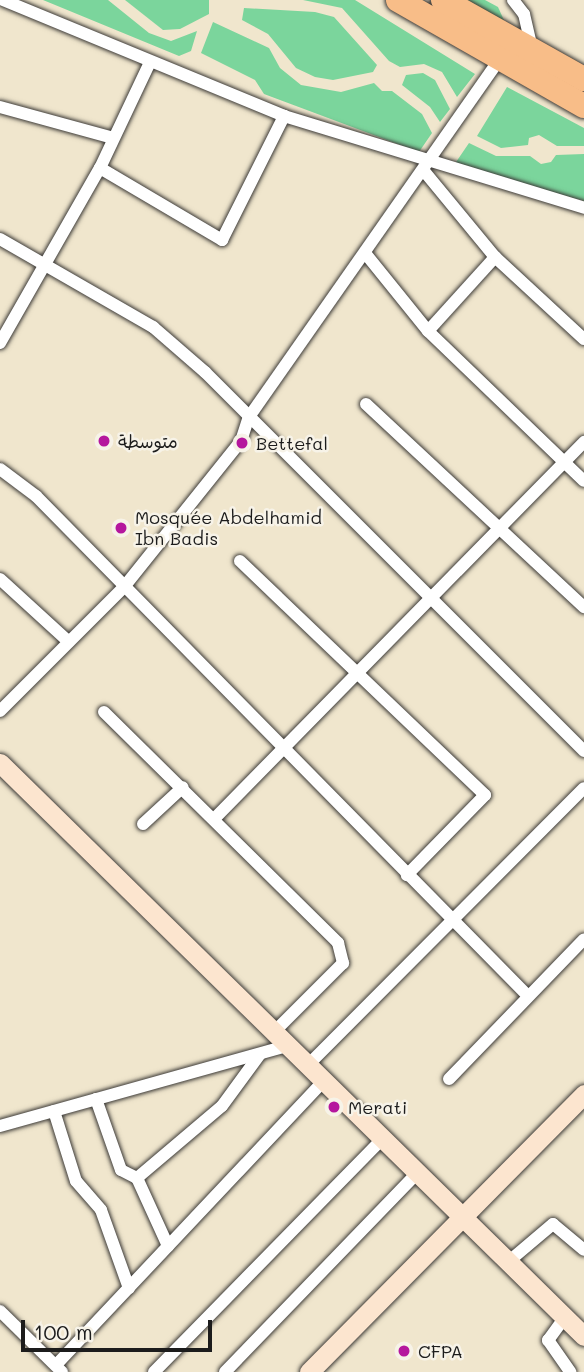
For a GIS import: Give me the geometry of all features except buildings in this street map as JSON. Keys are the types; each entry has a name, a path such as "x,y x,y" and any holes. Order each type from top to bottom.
{"highway":[{"path":"398,0 584,106"},
{"path":"443,0 584,79"}],"street":[{"path":"2,0 284,116 427,166 584,208"},
{"path":"513,0 524,14 532,50"},
{"path":"0,711 124,587 241,441 249,417 501,57"},
{"path":"0,343 44,261 100,169 150,62"},
{"path":"0,107 113,138"},
{"path":"100,169 222,240 284,116"},
{"path":"427,166 495,257 584,339"},
{"path":"0,239 44,261 153,327 249,417 584,751"},
{"path":"365,253 428,331 584,481"},
{"path":"428,331 495,257"},
{"path":"366,404 502,527 584,607"},
{"path":"215,818 584,442"},
{"path":"0,469 36,496 450,920 528,996"},
{"path":"240,561 485,795 407,875"},
{"path":"0,579 69,642"},
{"path":"104,712 215,818 338,943 343,955 343,963 280,1040 260,1054 222,1106 137,1178"},
{"path":"0,763 323,1082 578,1327 548,1340 570,1372"},
{"path":"143,824 183,787"},
{"path":"307,1066 584,788"},
{"path":"449,1079 584,939"},
{"path":"0,1126 260,1054"},
{"path":"3,1317 59,1368 129,1288 323,1082"},
{"path":"309,1372 584,1094"},
{"path":"96,1099 121,1170 137,1178 168,1246"},
{"path":"54,1111 76,1181 101,1210 129,1288"},
{"path":"154,1372 382,1139"},
{"path":"225,1372 417,1173"},
{"path":"508,1262 553,1224 584,1250"}],"green space":[{"path":"43,0 108,0 149,33 171,41 197,31 191,51 179,56"},
{"path":"125,0 209,0 209,14 180,29 163,30"},
{"path":"303,0 355,0 475,74 457,97 442,72 424,64 400,67 389,61 342,8"},
{"path":"463,0 485,0 498,7 507,27"},
{"path":"244,8 315,12 334,17 377,65 373,72 333,80 315,77 296,68 268,34 242,20"},
{"path":"213,22 269,48 280,68 301,85 341,92 374,83 382,91 392,91 422,114 432,133 419,152 264,94 255,80 201,53"},
{"path":"423,73 435,80 450,109 440,122 430,107 402,85 406,75"},
{"path":"507,87 584,128 584,146 557,146 539,135 529,138 528,145 501,148 477,136"},
{"path":"469,143 496,156 530,156 541,164 551,162 556,155 584,154 584,201 454,165"}],"place":[{"name":"متوسطة","path":"104,441"},
{"name":"Bettefal","path":"242,443"},
{"name":"Mosquée Abdelhamid Ibn Badis","path":"121,528"},
{"name":"Merati","path":"334,1107"},
{"name":"CFPA","path":"404,1351"}]}
